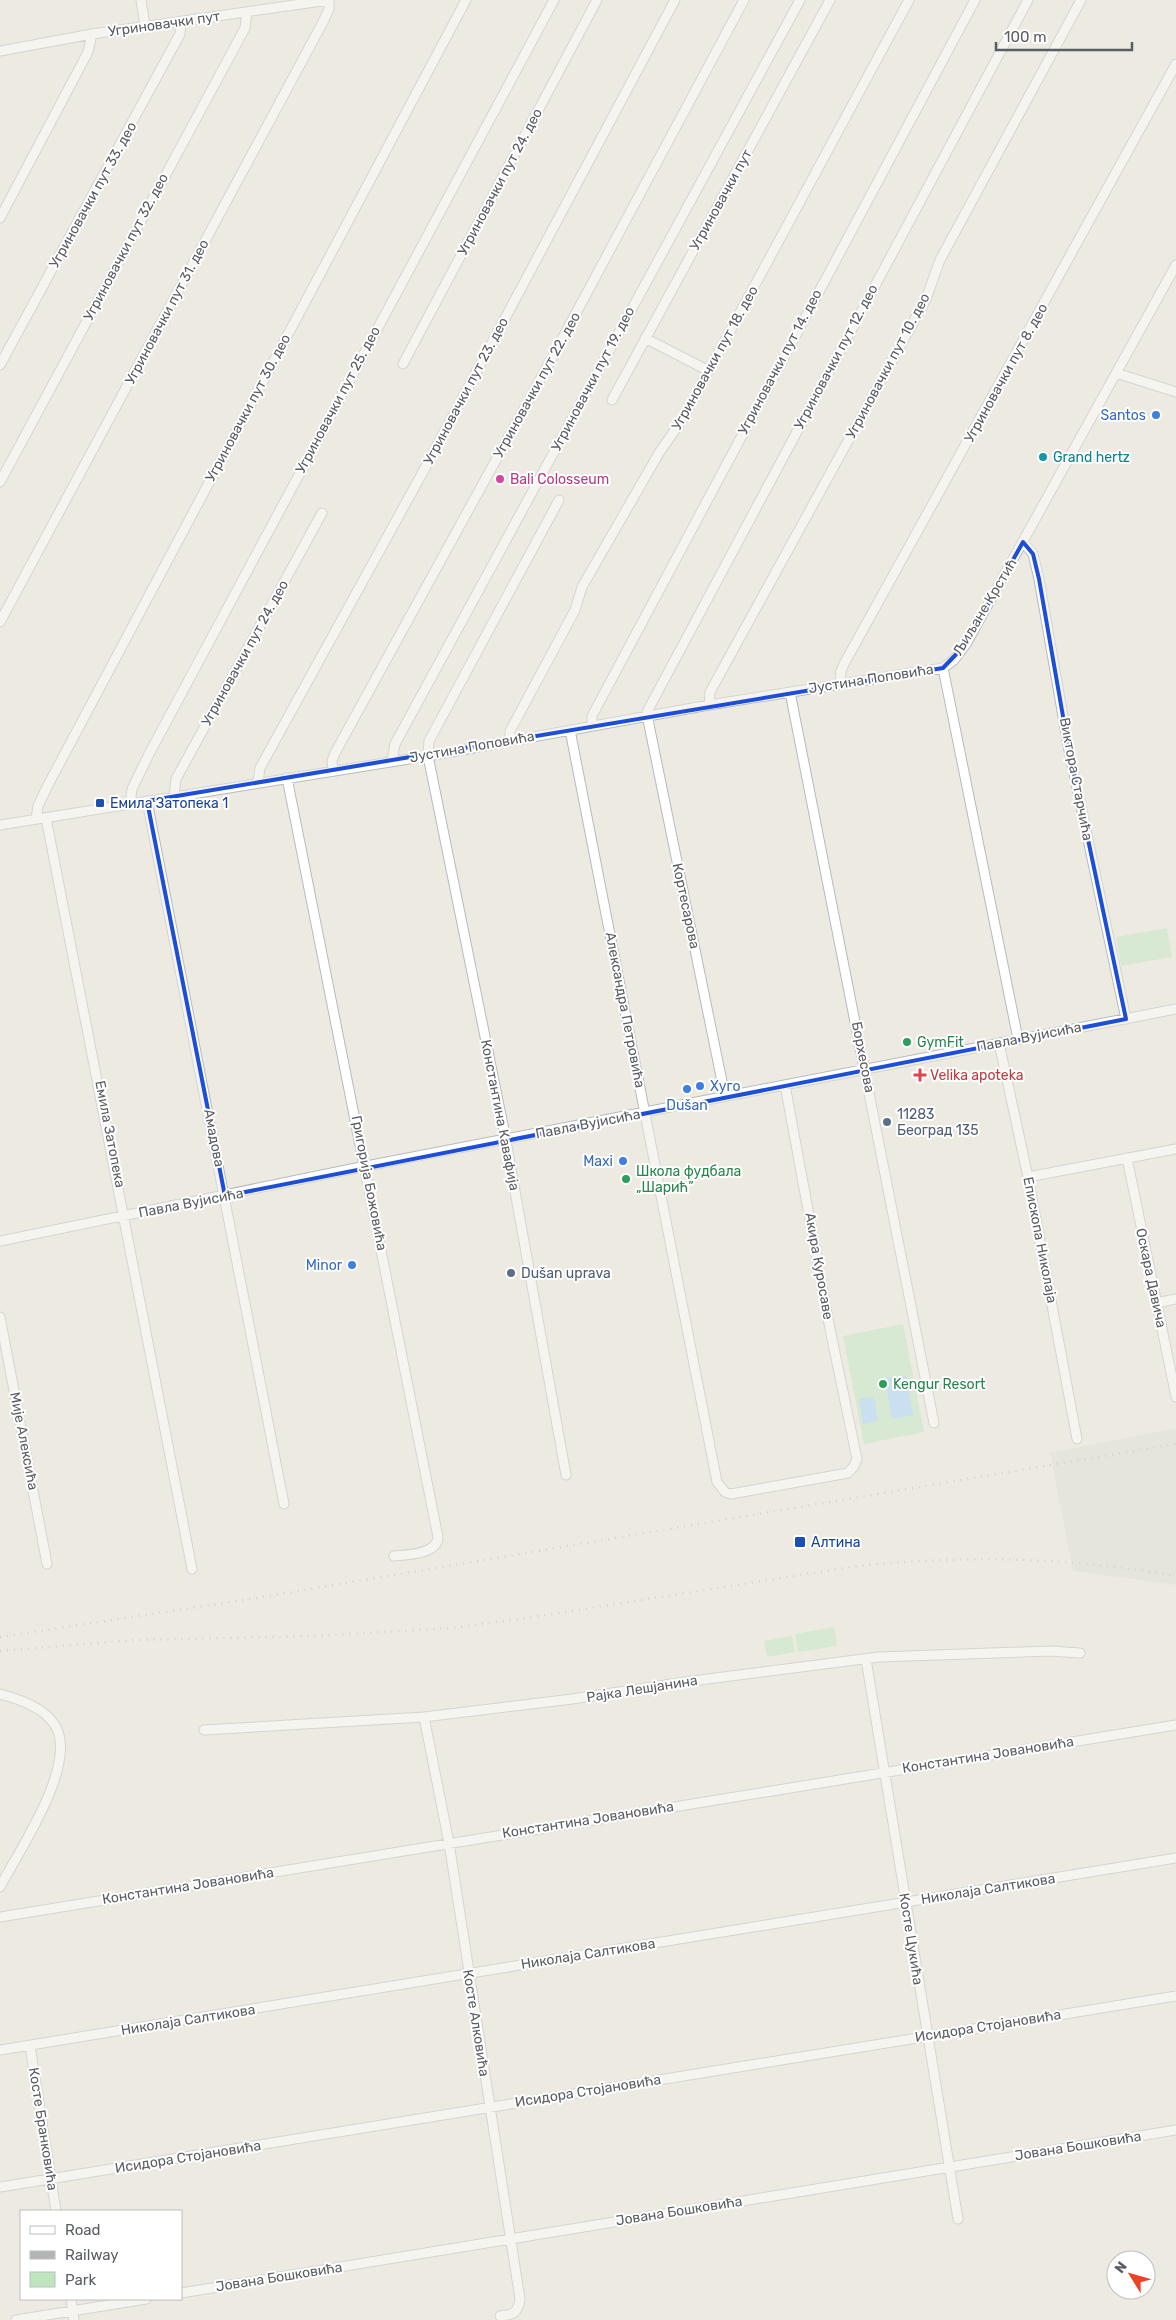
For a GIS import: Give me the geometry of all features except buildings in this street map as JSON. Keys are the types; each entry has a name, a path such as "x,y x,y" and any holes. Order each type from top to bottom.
{"street":[{"path":"141,0 145,26"},
{"name":"Угриновачки пут","path":"0,51 92,34 329,0"},
{"name":"Угриновачки пут 31. део","path":"0,622 323,22 329,9 329,0"},
{"name":"Угриновачки пут 30. део","path":"36,819 38,806 47,787 466,0"},
{"name":"Угриновачки пут 25. део","path":"130,804 132,789 149,754 554,0"},
{"name":"Угриновачки пут 24. део","path":"403,364 598,0"},
{"name":"Угриновачки пут 23. део","path":"258,782 260,768 424,470 675,0"},
{"name":"Угриновачки пут 22. део","path":"333,770 332,758 348,728 553,356 744,0"},
{"name":"Угриновачки пут 19. део","path":"392,761 393,751 404,728 800,0"},
{"name":"Угриновачки пут","path":"612,400 830,0"},
{"name":"Угриновачки пут 18. део","path":"510,741 510,731 575,610 582,587 659,453 682,420 909,0"},
{"name":"Угриновачки пут 14. део","path":"592,726 592,716 643,619 975,0"},
{"name":"Угриновачки пут 12. део","path":"647,715 657,691 1028,0"},
{"name":"Угриновачки пут 10. део","path":"709,705 710,692 926,299 940,260 1081,0"},
{"name":"Угриновачки пут 32. део","path":"0,482 245,28 247,12"},
{"name":"Угриновачки пут 33. део","path":"0,365 180,34 181,22"},
{"path":"0,218 88,52 92,34"},
{"name":"Угриновачки пут 8. део","path":"840,684 841,671 844,664 1176,64"},
{"name":"Љиљане Крстић","path":"1018,1039 944,668 954,660 966,644 1176,265"},
{"path":"645,338 709,371"},
{"path":"1116,373 1176,392"},
{"path":"428,756 429,741 559,500"},
{"name":"Угриновачки пут 24. део","path":"174,796 176,780 322,513"},
{"name":"Виктора Старчића","path":"1023,542 1032,551 1040,579 1068,745 1126,1019"},
{"name":"Јустина Поповића","path":"0,825 428,756 647,715 944,668"},
{"name":"Борхесова","path":"790,692 866,1068 934,1423"},
{"name":"Кортесарова","path":"647,715 724,1096"},
{"name":"Александра Петровића","path":"570,730 714,1466 720,1488 730,1494 848,1472 857,1459 855,1446"},
{"name":"Константина Кавафија","path":"428,756 506,1140 566,1475"},
{"name":"Григорија Божовића","path":"287,778 366,1167 438,1537 438,1541 431,1549 394,1556"},
{"name":"Амадова","path":"147,801 284,1504"},
{"name":"Емила Затопека","path":"46,818 126,1216 192,1569"},
{"name":"Павла Вујисића","path":"0,1241 724,1096 1176,1009"},
{"name":"Епископа Николаја","path":"999,1042 1028,1178 1077,1439"},
{"name":"Акира Куросаве","path":"785,1085 830,1329 855,1446"},
{"path":"1028,1178 1176,1149"},
{"name":"Оскара Давича","path":"1127,1158 1176,1397"},
{"path":"1156,1303 1176,1299"},
{"name":"Мије Алексића","path":"0,1317 48,1564"},
{"name":"Рајка Лешјанина","path":"204,1730 424,1717 866,1659 1050,1651 1080,1653"},
{"name":"Косте Цукића","path":"866,1659 958,2219"},
{"path":"0,1694 27,1703 43,1714 57,1730 59,1752 56,1775 50,1795 0,1887"},
{"name":"Косте Алковића","path":"424,1717 449,1843 511,2239 519,2306 513,2314 500,2316"},
{"name":"Константина Јовановића","path":"0,1917 1176,1725"},
{"name":"Николаја Салтикова","path":"0,2050 1176,1858"},
{"name":"Исидора Стојановића","path":"0,2187 1176,1996"},
{"name":"Косте Бранковића","path":"30,2046 56,2210"},
{"name":"Јована Бошковића","path":"182,2293 1176,2130"},
{"path":"71,2300 74,2315"},
{"path":"16,2320 74,2315 142,2300"}],"highlighted area":[{"path":"1023,542 1033,554 1039,579 1068,745 1126,1019 225,1196 147,801 943,668 966,644"}],"shaded area":[{"path":"1176,1428 1176,1585 1073,1571 1050,1453"}],"green space":[{"path":"1167,928 1172,957 1121,966 1116,937"},
{"name":"Kengur Resort","path":"903,1324 924,1432 864,1444 843,1336"},
{"path":"834,1627 837,1646 798,1652 795,1634"},
{"path":"792,1636 795,1652 767,1657 764,1641"}],"water":[{"path":"906,1375 913,1415 892,1419 885,1378"},
{"path":"874,1397 878,1421 863,1424 859,1399"}],"railway":[{"path":"0,1637 257,1598 1176,1444"},
{"path":"0,1651 134,1640 312,1636 451,1628 527,1618 857,1566 897,1562 977,1559 1057,1562 1096,1565 1176,1576"}],"place":[{"name":"Santos","path":"1156,415"},
{"name":"Grand hertz","path":"1043,457"},
{"name":"Bali Colosseum","path":"500,479"},
{"name":"Емила Затопека 1","path":"100,803"},
{"name":"GymFit","path":"907,1042"},
{"name":"Velika apoteka","path":"920,1075"},
{"name":"Хуго","path":"700,1086"},
{"name":"Dušan","path":"687,1089"},
{"name":"11283 Београд 135","path":"887,1122"},
{"name":"Maxi","path":"623,1161"},
{"name":"Школа фудбала „Шарић”","path":"626,1179"},
{"name":"Minor","path":"352,1265"},
{"name":"Dušan uprava","path":"511,1273"},
{"name":"Kengur Resort","path":"883,1384"},
{"name":"Алтина","path":"800,1542"}]}
